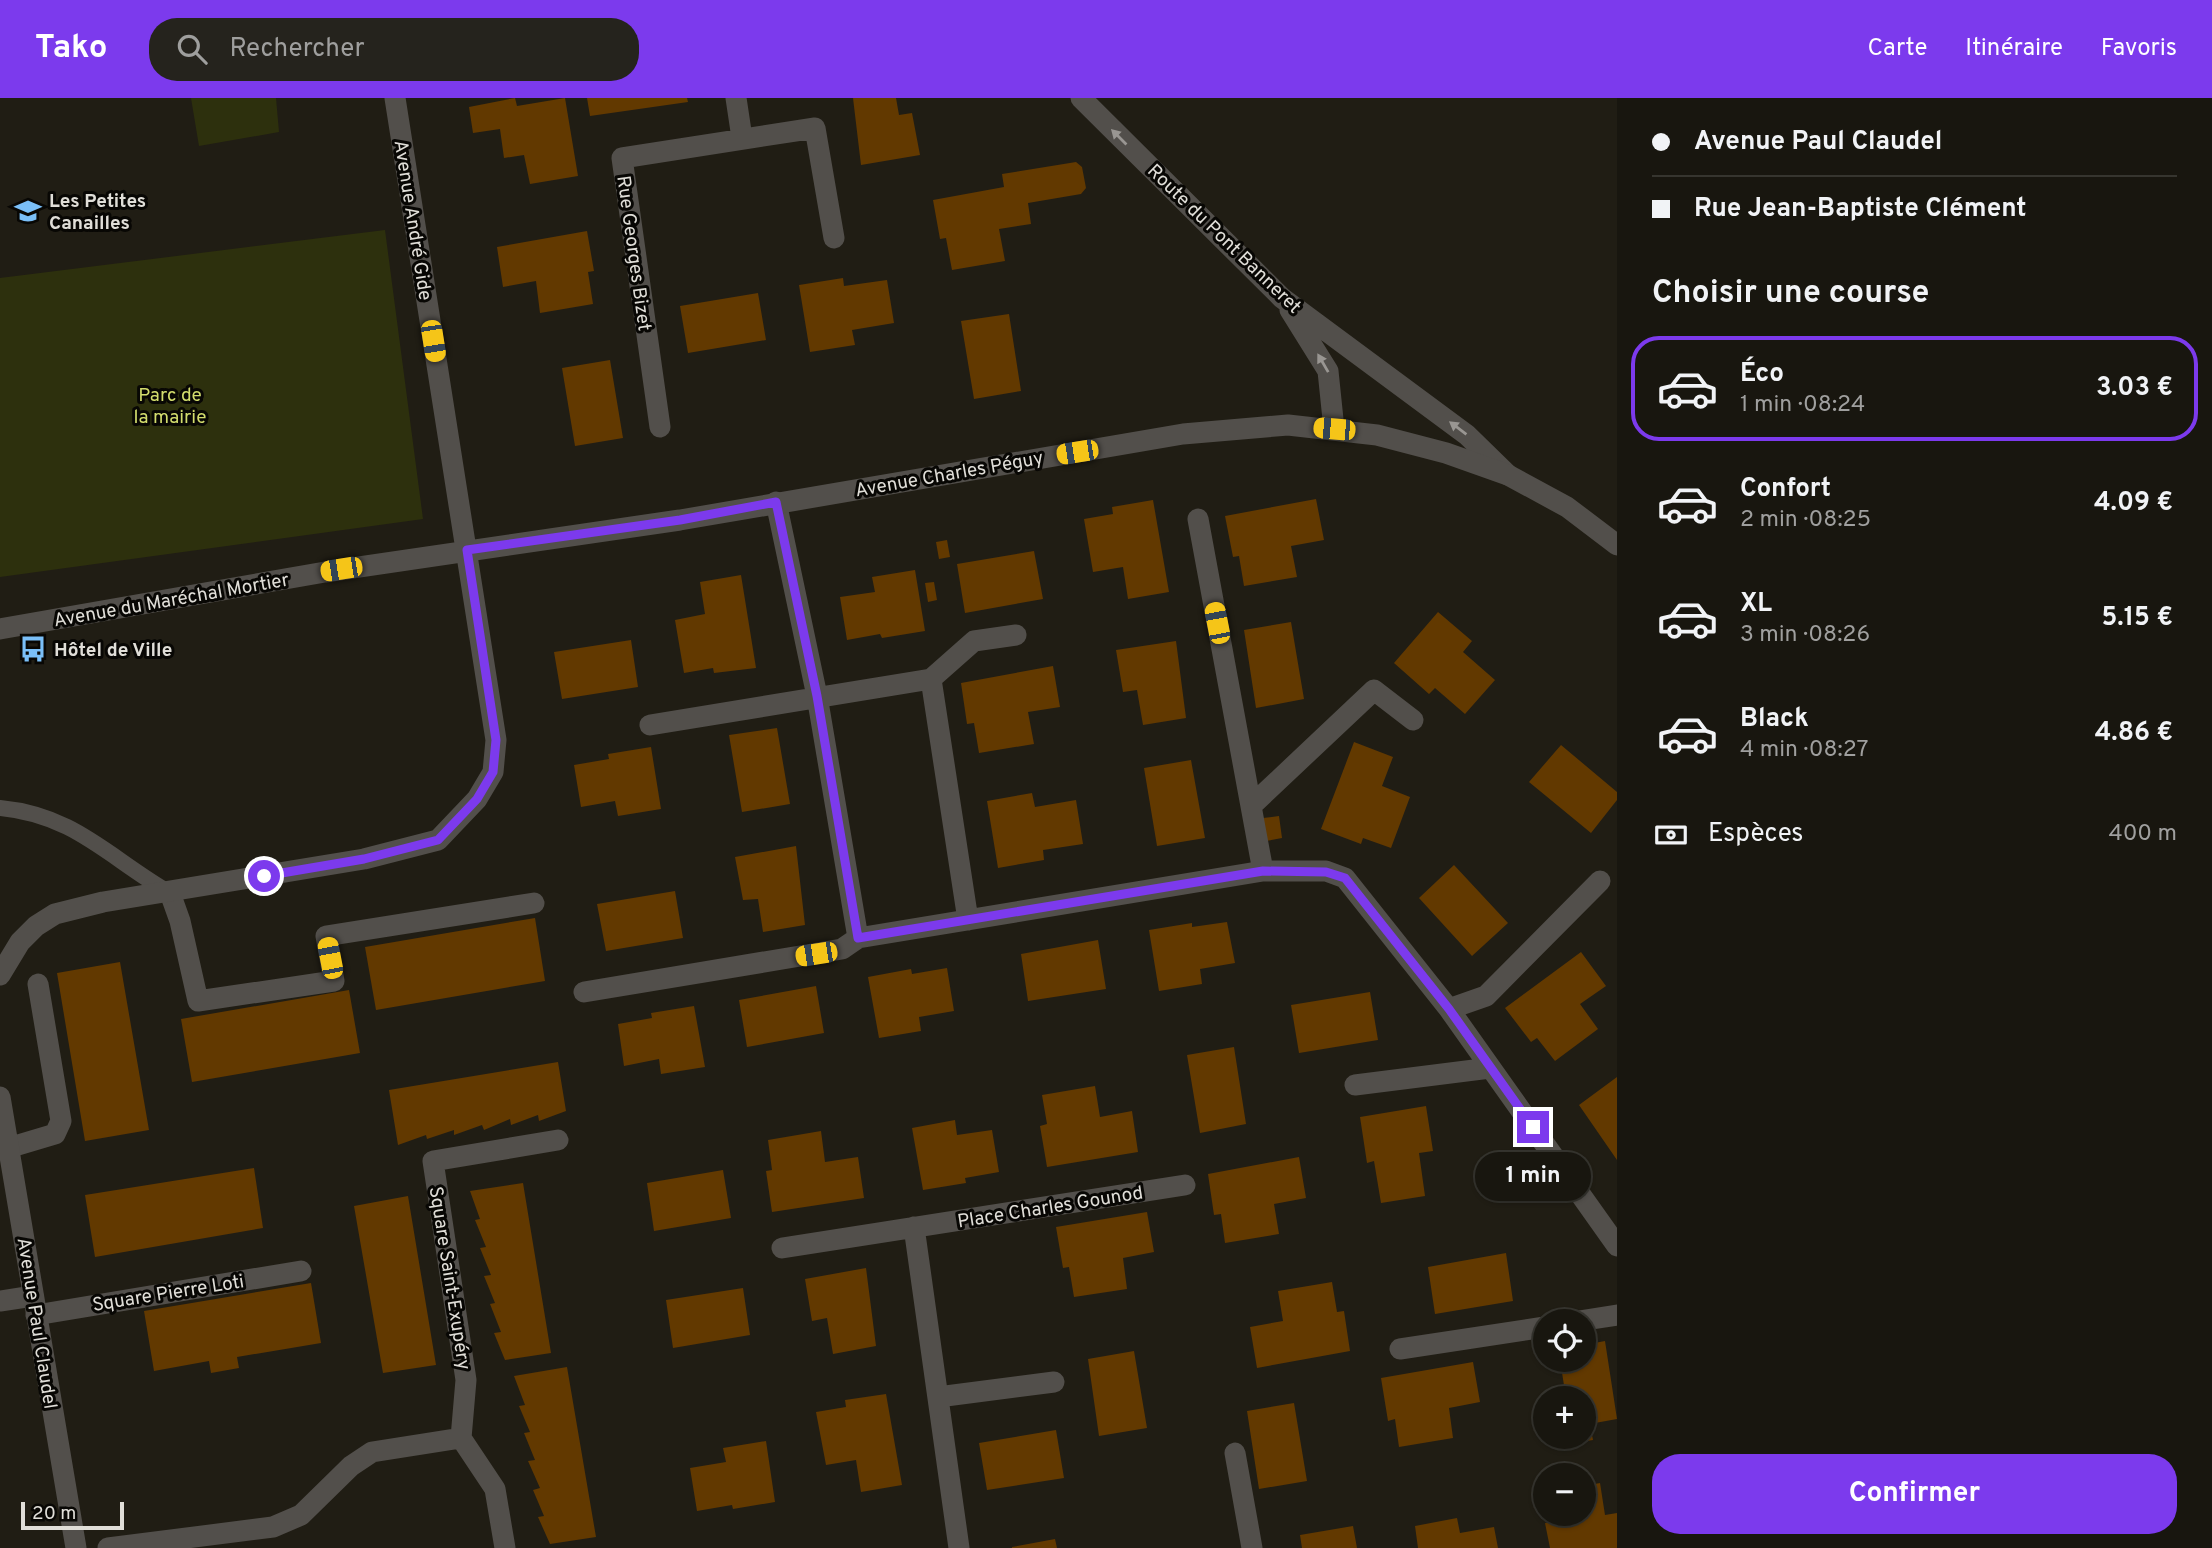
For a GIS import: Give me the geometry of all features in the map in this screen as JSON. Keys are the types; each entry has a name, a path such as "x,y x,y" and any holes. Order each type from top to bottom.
{"street":[{"name":"Avenue André Gide","path":"395,98 467,550"},
{"path":"736,98 741,138"},
{"name":"Route du Pont Banneret","path":"1081,98 1282,298 1467,435 1508,475"},
{"name":"Rue Georges Bizet","path":"660,427 622,158 815,128 834,238"},
{"path":"1282,298 1328,371 1334,429"},
{"name":"Avenue Charles Péguy","path":"467,550 680,520 1184,434 1288,425 1377,435 1446,453 1508,475 1567,507 1617,545"},
{"path":"776,502 817,696 858,938"},
{"path":"1198,519 1263,871"},
{"name":"Avenue du Maréchal Mortier","path":"0,629 467,550"},
{"path":"0,975 20,942 36,926 55,914 103,902 364,859 438,840 477,799 493,772 496,740 467,550"},
{"path":"650,725 931,678 974,641 1016,635"},
{"path":"931,678 968,920"},
{"path":"1251,806 1374,690 1413,720"},
{"path":"584,992 842,949 858,938 1263,871 1326,872 1345,878 1449,1009 1490,1068 1612,1224 1617,1245"},
{"path":"1449,1009 1486,996 1600,881"},
{"path":"170,893 180,921 198,1001 334,981 326,936 534,903"},
{"path":"9,1148 55,1133 61,1121 38,984"},
{"path":"1355,1085 1490,1068"},
{"name":"Avenue Paul Claudel","path":"0,1097 76,1548"},
{"name":"Square Saint-Exupéry","path":"461,1438 466,1380 433,1161 558,1140"},
{"name":"Place Charles Gounod","path":"782,1248 1185,1185"},
{"path":"914,1227 959,1548"},
{"name":"Square Pierre Loti","path":"0,1301 34,1305 301,1270"},
{"path":"1596,1318 1617,1315"},
{"path":"1399,1349 1533,1328"},
{"path":"938,1397 1054,1382"},
{"path":"108,1548 160,1545 274,1527 301,1515 351,1466 372,1452 461,1438 495,1489 505,1548"},
{"path":"1234,1453 1252,1548"}],"lane":[{"path":"0,808 29,810 54,821 110,852 170,893"}],"green space":[{"path":"191,98 276,98 279,132 199,146"},
{"name":"Parc de la mairie","path":"385,230 423,519 0,577 0,278"}],"building":[{"path":"515,98 517,106 565,98 578,176 530,184 524,155 504,158 500,129 473,133 469,107"},
{"path":"587,98 687,98 688,102 590,116"},
{"path":"853,98 896,98 899,115 912,113 920,155 861,165"},
{"path":"1076,162 1082,167 1086,188 1081,194 1028,203 1031,224 999,229 1005,261 952,270 946,238 940,239 933,200 1004,187 1002,174"},
{"path":"587,231 594,271 588,272 593,304 540,313 536,281 503,287 497,247"},
{"path":"843,278 844,286 887,280 894,323 852,330 855,345 810,352 799,285"},
{"path":"758,293 766,340 688,353 680,306"},
{"path":"1009,314 1021,391 974,399 961,321"},
{"path":"610,360 623,438 575,446 562,368"},
{"path":"1316,499 1324,540 1291,546 1297,577 1244,586 1239,556 1233,557 1225,516"},
{"path":"1153,500 1169,592 1128,599 1123,567 1093,572 1084,519 1113,514 1112,507"},
{"path":"947,540 950,557 939,559 936,542"},
{"path":"1034,551 1043,599 965,613 957,564"},
{"path":"915,570 925,631 882,638 880,634 847,640 840,597 875,592 872,577"},
{"path":"741,575 756,668 714,673 713,668 684,673 675,620 705,614 700,582"},
{"path":"934,582 937,600 928,602 925,583"},
{"path":"1438,612 1472,641 1463,652 1495,680 1465,714 1435,688 1429,694 1394,663"},
{"path":"1291,622 1304,699 1256,708 1244,630"},
{"path":"631,640 638,687 562,699 554,652"},
{"path":"1176,641 1186,718 1143,725 1137,690 1123,692 1116,650"},
{"path":"1053,666 1060,707 1028,712 1034,744 979,753 974,723 967,724 961,683"},
{"path":"777,728 790,804 742,812 729,735"},
{"path":"1354,742 1393,757 1382,786 1410,797 1391,848 1363,838 1361,844 1321,829"},
{"path":"1561,745 1617,792 1617,800 1591,833 1529,782"},
{"path":"651,747 661,809 618,816 615,801 581,807 574,765 609,759 608,754"},
{"path":"1191,760 1205,838 1157,846 1144,768"},
{"path":"1032,793 1035,807 1076,800 1083,844 1043,850 1044,860 998,868 987,801"},
{"path":"1279,816 1282,838 1266,841 1263,818"},
{"path":"796,846 805,925 763,932 758,899 743,900 735,857"},
{"path":"1454,865 1508,923 1472,956 1419,898"},
{"path":"675,891 683,938 606,951 597,904"},
{"path":"535,918 545,981 376,1010 365,947"},
{"path":"1227,922 1235,963 1200,969 1202,984 1159,991 1149,930 1192,923 1192,927"},
{"path":"1098,940 1106,989 1028,1001 1021,954"},
{"path":"1581,952 1606,986 1580,1004 1598,1029 1555,1061 1537,1038 1531,1042 1505,1008"},
{"path":"120,962 149,1130 85,1141 57,973"},
{"path":"947,968 954,1011 919,1017 921,1031 879,1038 868,977 911,969 912,974"},
{"path":"816,986 824,1033 747,1047 739,1000"},
{"path":"349,990 360,1053 192,1082 181,1019"},
{"path":"1370,992 1378,1040 1299,1053 1291,1005"},
{"path":"694,1006 705,1067 661,1074 659,1059 624,1066 618,1024 652,1018 651,1013"},
{"path":"1234,1047 1246,1124 1200,1133 1187,1055"},
{"path":"558,1062 566,1111 539,1121 538,1115 511,1125 510,1119 484,1130 482,1125 454,1135 454,1130 427,1139 426,1135 398,1145 389,1090"},
{"path":"1617,1077 1617,1160 1579,1105"},
{"path":"1095,1086 1100,1117 1132,1111 1138,1152 1047,1167 1040,1126 1047,1124 1042,1095"},
{"path":"1426,1106 1433,1151 1419,1153 1425,1196 1381,1203 1374,1161 1367,1163 1360,1117"},
{"path":"955,1120 957,1135 992,1130 999,1172 965,1178 966,1183 923,1190 912,1128"},
{"path":"821,1131 825,1162 858,1157 864,1198 772,1212 766,1171 772,1170 768,1140"},
{"path":"1299,1157 1306,1198 1274,1204 1279,1234 1225,1243 1221,1214 1214,1215 1208,1174"},
{"path":"254,1168 263,1228 95,1257 85,1195"},
{"path":"723,1170 731,1218 654,1231 647,1183"},
{"path":"523,1183 551,1353 505,1360 494,1333 501,1332 490,1304 495,1303 484,1276 491,1275 480,1248 486,1247 475,1220 480,1219 470,1191"},
{"path":"408,1196 436,1365 383,1373 354,1206"},
{"path":"1147,1212 1154,1252 1123,1258 1127,1289 1074,1297 1069,1267 1063,1268 1056,1227"},
{"path":"1506,1253 1513,1301 1435,1314 1428,1267"},
{"path":"866,1268 876,1346 833,1354 827,1318 812,1321 805,1279"},
{"path":"1332,1282 1337,1312 1344,1311 1350,1351 1257,1368 1250,1327 1283,1321 1278,1291"},
{"path":"311,1283 321,1343 237,1357 239,1368 211,1373 209,1361 154,1371 144,1311"},
{"path":"743,1288 750,1335 673,1348 666,1300"},
{"path":"1605,1341 1617,1419 1596,1423 1596,1386 1564,1386 1562,1372 1596,1372 1596,1343"},
{"path":"1134,1351 1147,1428 1099,1436 1088,1359"},
{"path":"1473,1362 1480,1402 1449,1408 1453,1438 1399,1447 1395,1419 1388,1421 1381,1378"},
{"path":"567,1367 596,1537 550,1544 538,1517 544,1516 533,1490 540,1488 528,1461 535,1460 524,1433 530,1432 519,1406 525,1405 514,1376"},
{"path":"886,1394 902,1485 861,1492 856,1460 826,1465 816,1412 846,1407 845,1400"},
{"path":"1294,1403 1307,1481 1259,1489 1247,1411"},
{"path":"1056,1430 1064,1478 987,1490 979,1443"},
{"path":"766,1441 775,1502 733,1509 732,1505 697,1511 690,1468 726,1462 723,1448"},
{"path":"1600,1483 1605,1515 1617,1513 1617,1548 1550,1548 1546,1526 1596,1526 1596,1484"},
{"path":"1457,1518 1460,1533 1494,1527 1498,1548 1418,1548 1415,1526"},
{"path":"1353,1526 1357,1548 1302,1548 1300,1535"},
{"path":"1055,1539 1057,1548 1012,1548 1012,1547"}],"place":[{"name":"Les Petites Canailles","path":"28,211"},
{"name":"Hôtel de Ville","path":"33,649"}],"route":[{"path":"264,876 364,859 438,840 477,799 493,772 496,740 467,550 680,520 776,502 817,696 858,938 1263,871 1326,872 1345,878 1449,1009 1533,1127"}]}
